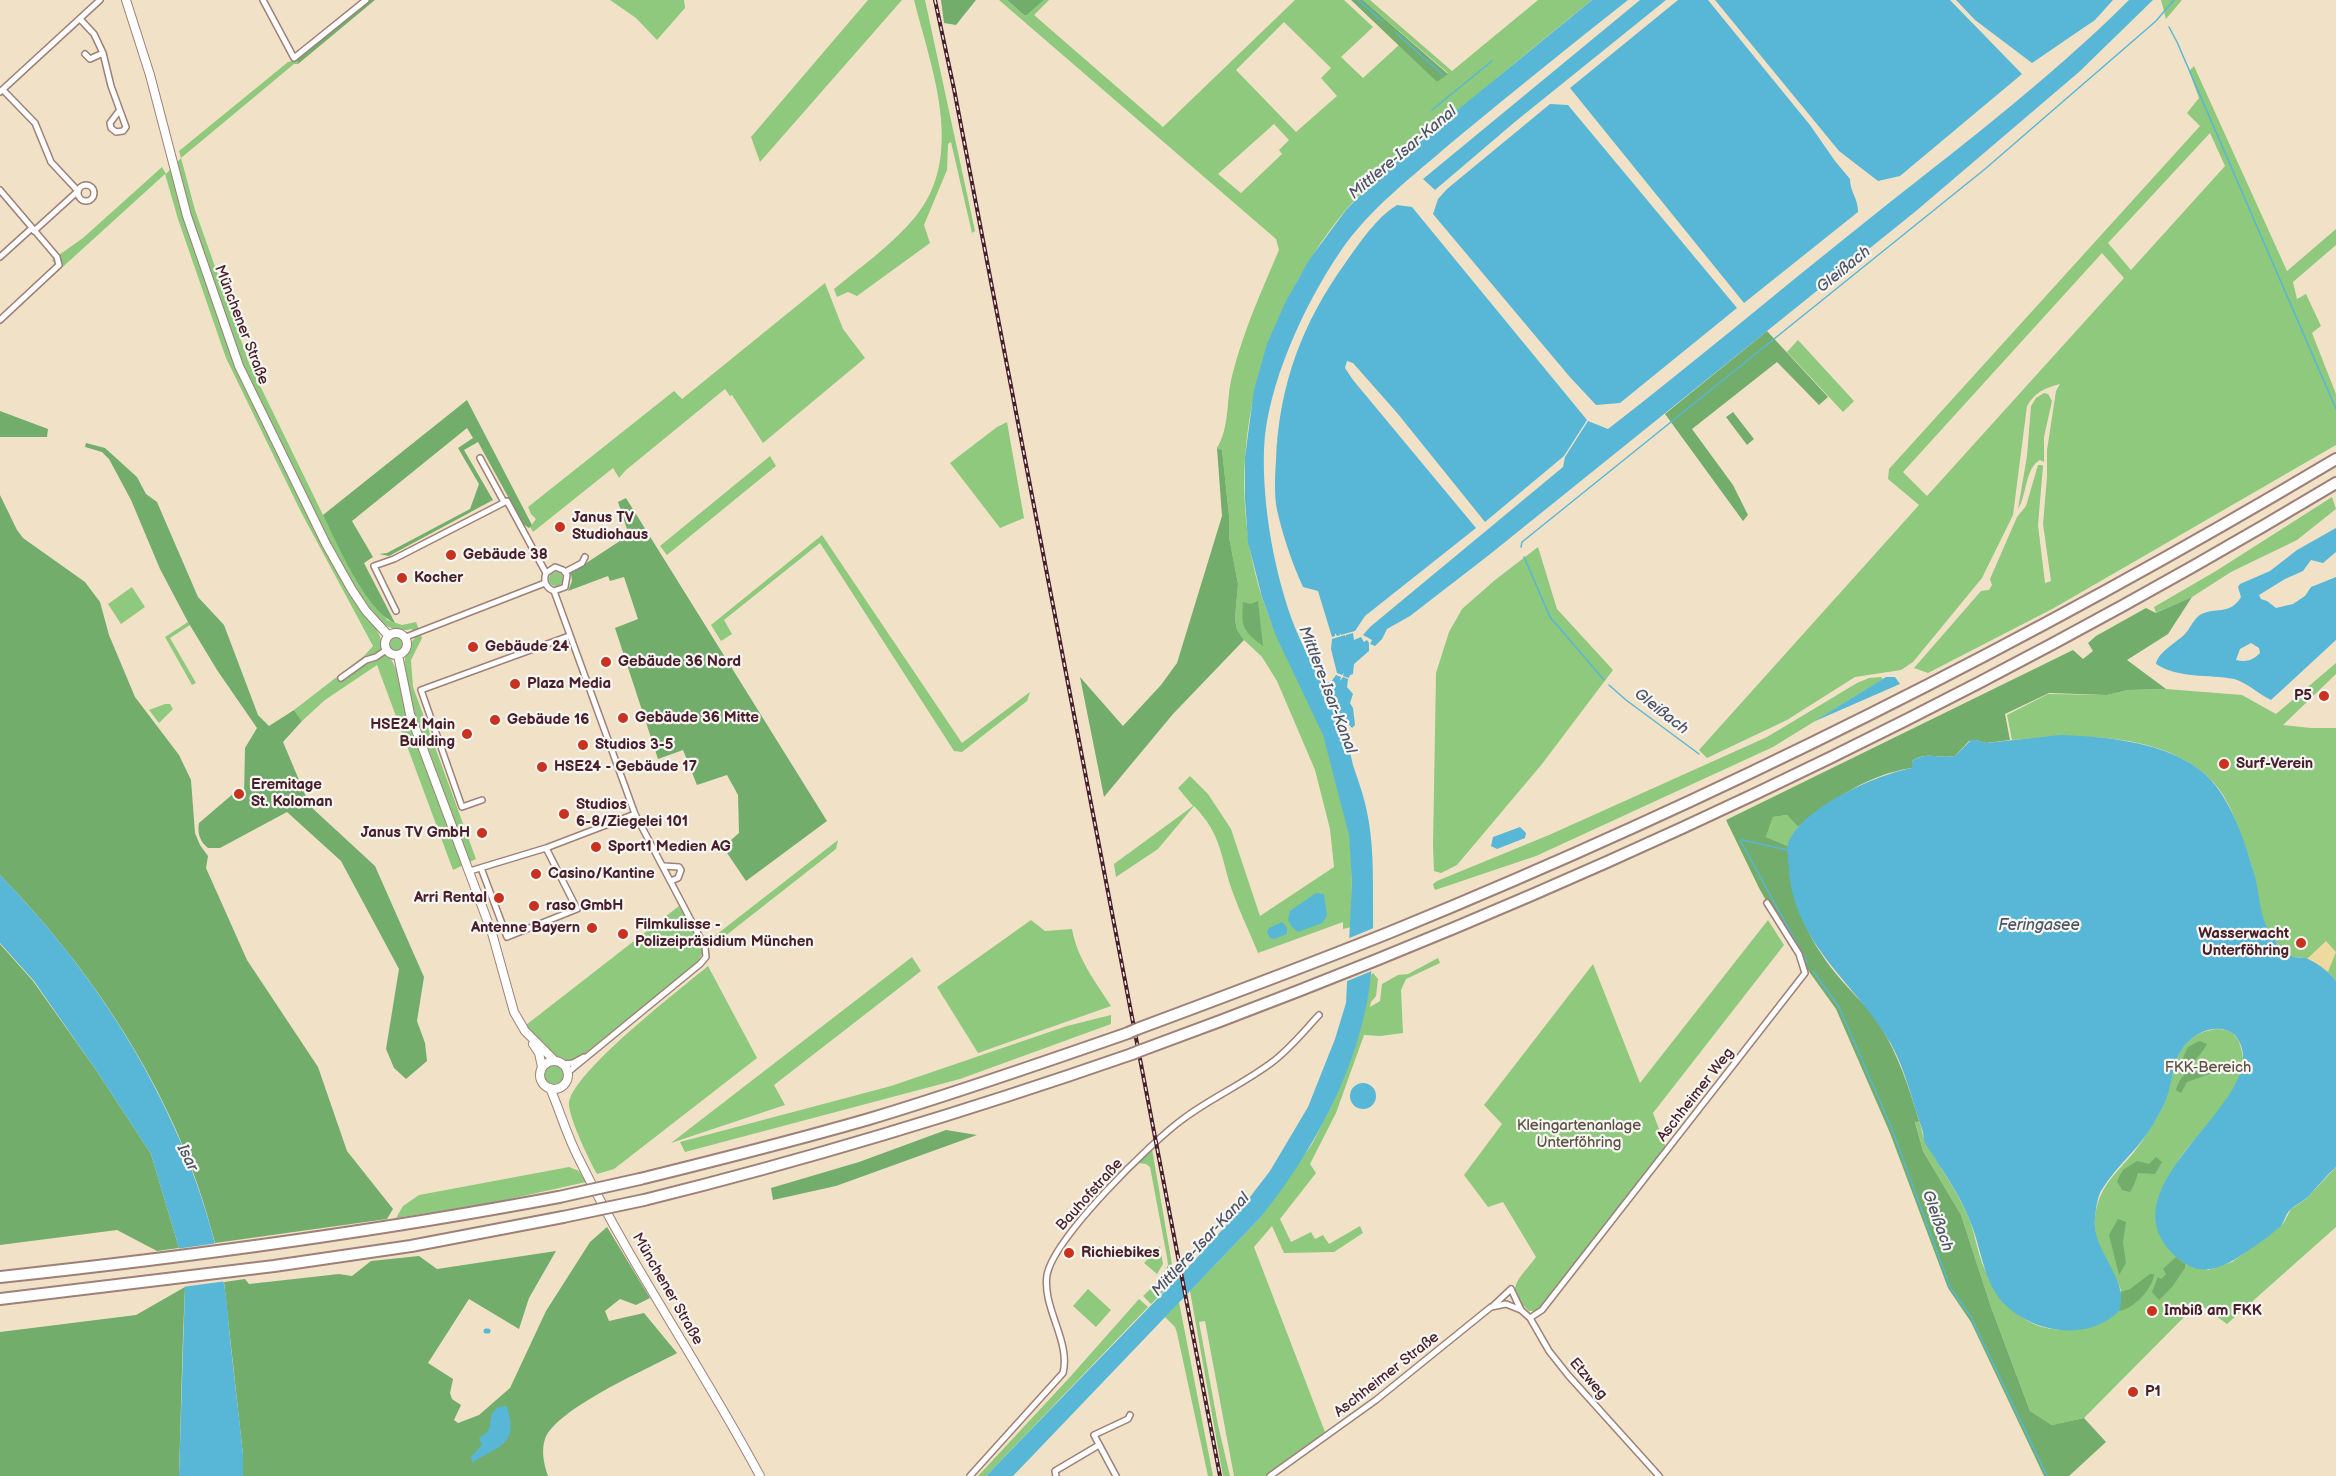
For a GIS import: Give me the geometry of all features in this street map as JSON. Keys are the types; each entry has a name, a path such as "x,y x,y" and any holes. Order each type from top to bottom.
{"highway":[{"path":"0,1278 127,1264 408,1225 559,1197 773,1146 869,1119 1034,1066 1133,1031 1393,931 1574,854 1763,766 1920,689 2119,583 2336,459"},
{"path":"0,1299 411,1246 562,1218 644,1200 880,1137 1137,1052 1329,978 1506,906 1760,791 1930,707 2120,606 2336,483"}],"main road":[{"name":"Münchener Straße","path":"126,0 150,75 187,216 239,366 331,553 366,611 388,635"},
{"path":"398,632 406,637 407,648 398,655 393,655 386,650 384,642 388,635 398,632"},
{"path":"398,655 410,714 492,933 514,1012 538,1053 542,1067 541,1079 549,1088 563,1085 567,1074 559,1062 528,1035"},
{"path":"542,1067 548,1062 559,1062"},
{"name":"Münchener Straße","path":"560,1111 563,1085"},
{"name":"Münchener Straße","path":"549,1088 578,1158 608,1215 677,1336 738,1434 760,1476"}],"street":[{"path":"0,257 78,191 51,162 35,123 2,91 100,0"},
{"path":"263,0 294,58 366,0"},
{"path":"80,19 94,34 103,53 120,111"},
{"path":"85,54 90,59 103,53"},
{"path":"0,190 57,257 59,265 0,320"},
{"path":"480,458 504,502 507,501 546,573 545,583 554,591 635,814 701,939 706,957 567,1074"},
{"path":"396,611 374,566 504,502"},
{"path":"566,572 582,563 585,557"},
{"path":"546,573 555,567 566,572 568,579 565,587 554,591"},
{"path":"406,637 545,583"},
{"path":"482,800 462,807 421,690 569,636"},
{"path":"341,678 366,660 386,650"},
{"path":"470,871 546,848 635,814"},
{"path":"481,868 507,937 577,909 546,848"},
{"path":"664,866 679,867 681,870 678,878 671,881"},
{"name":"Aschheimer Weg","path":"1530,1318 1542,1310 1805,973 1799,954 1767,903"},
{"name":"Bauhofstraße","path":"970,1476 1064,1373 1063,1352 1048,1294 1047,1275 1054,1255 1076,1225 1155,1141 1182,1119 1272,1062 1319,1015"},
{"path":"559,1062 573,1063 591,1053"},
{"name":"Etzweg","path":"1511,1289 1521,1310 1530,1318 1549,1351 1568,1376 1659,1476"},
{"name":"Aschheimer Straße","path":"1270,1476 1376,1401 1511,1289"},
{"path":"1491,1307 1506,1304 1521,1310"},
{"path":"1116,1476 1094,1435 1128,1419 1130,1415"},
{"path":"1056,1476 1055,1471 1098,1445"}],"green space":[{"path":"369,0 375,0 298,64 297,60"},
{"path":"610,0 684,0 685,8 657,40 636,18"},
{"path":"868,0 902,0 760,162 751,137"},
{"path":"914,0 925,0 975,231 972,233 951,142 948,144 947,170 924,225 930,243 857,296 848,292 837,297 834,289 887,245 916,216 931,192 939,166 942,138 940,110 929,54"},
{"path":"941,0 976,0 956,25 944,23"},
{"path":"999,0 1007,0 1027,15 1044,0 1049,0 1034,15 1163,127 1295,0 1344,0 1373,27 1341,57 1363,78 1399,45 1437,82 1448,73 1363,0 1370,0 1452,71 1538,0 1592,0 1476,95 1351,204 1313,254 1288,299 1268,347 1254,396 1246,446 1245,498 1250,549 1269,617 1326,743 1349,834 1352,904 1351,927 1343,929 1343,922 1258,953 1233,893 1216,837 1194,806 1158,849 1116,877 1114,864 1193,806 1178,788 1190,776 1208,794 1231,829 1260,916 1334,867 1330,829 1315,770 1277,681 1262,657 1237,630 1235,619 1238,584 1229,537 1222,450 1217,448 1224,431 1230,385 1241,344 1279,250 1276,239","holes":["1284,22 1331,68 1321,78 1337,96 1296,132 1236,70","1274,124 1289,140 1279,150 1282,154 1241,193 1218,174"]},
{"path":"1007,0 1044,0 1024,15"},
{"path":"1351,0 1363,0 1448,74 1437,82"},
{"path":"2161,0 2182,0 2166,19"},
{"path":"297,60 298,64 294,64 181,158 179,151 288,62"},
{"path":"2194,66 2287,271 2336,229 2336,245 2293,282 2297,299 2306,294 2321,326 2312,333 2336,394 2336,445 2054,608 1928,673 1914,668 1981,591 1989,590 1992,585 1990,579 2017,517 2026,506 2038,465 2043,466 2038,525 2045,583 2051,581 2043,524 2047,450 2056,391 2060,384 2045,389 2033,397 2027,406 2013,515 1982,578 1913,662 1901,670 1855,677 1787,720 1707,758 1699,750 1919,505 1888,479 1889,469 2200,126 2187,113 2199,98 2189,71","holes":["2210,133 2225,166 2131,270 2108,243","2102,253 2124,278 1927,496 1903,472"]},
{"path":"181,158 195,210 249,363 334,536 387,620 402,625 416,622 422,638 411,660 413,687 476,859 453,870 377,665 325,700 302,721 294,710 364,656 373,646 301,512 226,358 178,219 165,174 0,324 0,317 56,265 52,260 83,238 162,167 166,174","holes":["382,623 393,629 412,629 416,637 407,651 404,667 396,669 390,657 385,655 379,658 381,643 376,629"]},
{"path":"825,283 843,329 865,358 763,443 732,395 730,396 725,389 619,478 613,468 533,532 530,527 536,519 528,507 674,391 682,399"},
{"path":"1767,331 1828,397 1819,405 1777,362 1692,429 1733,485 1748,515 1743,521 1665,414"},
{"path":"1798,340 1854,401 1843,412 1787,352"},
{"path":"2044,393 2048,394 2052,401 2044,437 2044,462 2040,460 2032,469 2018,509 2027,456 2031,406 2036,398"},
{"path":"467,400 532,525 529,528 523,524 478,442 464,450 493,500 389,556 379,554 387,553 470,509 479,484 458,448 473,438 467,428 352,521 373,557 364,563 395,623 373,605 363,591 323,515"},
{"path":"0,411 48,429 47,437 0,437"},
{"path":"1733,412 1754,439 1747,445 1726,417"},
{"path":"1007,422 1024,518 1000,528 950,463"},
{"path":"86,443 105,448 137,477 146,494 157,502 198,597 224,625 258,715 269,726 294,710 302,721 283,742 310,806 375,866 424,977 417,1021 425,1043 427,1061 406,1079 394,1068 386,1049 399,969 341,861 287,812 220,848 208,848 201,840 199,823 234,793 241,799 244,797 245,748 257,728 217,670 188,622 160,569 131,500 109,459 102,452 85,447"},
{"path":"1217,448 1222,450 1229,537 1238,584 1235,619 1237,630 1244,640 1173,714 1104,797 1080,677 1123,726 1161,685 1177,663 1222,516"},
{"path":"770,456 776,466 667,555 660,546"},
{"path":"0,495 23,538 85,582 100,602 109,635 135,697 179,755 191,780 195,833 208,856 206,868 247,960 318,1067 347,1151 393,1209 387,1219 215,1243 200,1191 181,1141 132,1045 71,956 0,875"},
{"path":"2332,497 2336,509 2297,540 2231,572 2192,597 2156,613 2154,607 2216,571"},
{"path":"626,498 827,821 746,881 723,847 739,833 738,795 727,775 697,785 683,750 658,759 615,628 638,619 624,577 610,581 608,576 568,591 572,581 571,573 629,535 618,502"},
{"path":"822,535 962,743 1030,692 1027,701 962,752 954,751 820,543 724,620 732,634 721,641 711,625"},
{"path":"1538,547 1557,609 1613,670 1542,764 1457,865 1441,873 1434,871 1436,673 1449,632 1462,609"},
{"path":"553,572 559,572 563,579 559,586 553,586 549,582 549,576"},
{"path":"132,587 145,607 121,624 108,604"},
{"path":"2192,597 2168,634 2127,660 2166,689 2128,690 2107,695 2049,693 2005,714 2010,740 1986,743 1969,741 1955,756 1922,756 1912,761 1912,768 1881,776 1851,790 1798,827 1787,815 1773,817 1766,837 1788,846 1796,899 1808,930 1826,960 1886,1035 1907,1083 1919,1121 1915,1122 1923,1151 1961,1215 1991,1307 2030,1411 2052,1425 2084,1418 2106,1442 2069,1476 2044,1476 1971,1322 1948,1288 1890,1133 1836,1009 1795,952 1759,888 1726,820 2073,650 2083,659 2093,651 2088,643 2096,636 2146,608 2156,613"},
{"path":"1258,601 1263,646 1247,632 1242,617 1243,602 1251,604"},
{"path":"188,622 190,625 170,638 196,683 192,685 165,637"},
{"path":"393,636 399,636 404,644 402,650 393,652 388,647 388,641"},
{"path":"2336,663 2336,674 2283,725 2336,728 2336,981 2317,964 2288,953 2271,935 2262,917 2249,857 2230,809 2214,783 2194,766 2146,745 2119,740 2064,737 2012,740 2007,715 2048,694 2107,695 2128,690 2166,689 2242,695 2276,714"},
{"path":"1881,677 1883,679 1773,747 1536,856 1435,890 1434,888 1433,884 1437,881 1549,835 1767,737 1857,683 1869,678"},
{"path":"170,704 173,709 159,723 149,710"},
{"path":"1787,815 1798,827 1788,846 1766,837 1773,817"},
{"path":"838,840 836,849 715,944 712,938"},
{"path":"679,906 702,946 702,954 697,963 583,1055 565,1060 550,1053 526,1025"},
{"path":"1031,920 1045,931 1072,929 1082,960 1111,1006 978,1053 937,987"},
{"name":"Kleingartenanlage Unterföhring","path":"1768,920 1784,945 1653,1113 1666,1148 1539,1311 1529,1311 1516,1296 1515,1290 1516,1284 1536,1257 1503,1202 1488,1207 1464,1175 1502,1124 1484,1105 1593,964 1640,1083"},
{"path":"0,944 33,981 96,1070 151,1154 179,1248 157,1251 117,1230 0,1245"},
{"path":"912,957 921,971 774,1085 785,1105 671,1143"},
{"path":"1438,958 1440,963 1406,979 1401,990 1403,1033 1380,1036 1364,1035 1336,1113 1310,1164 1316,1173 1280,1219 1291,1242 1311,1232 1315,1239 1323,1235 1329,1244 1360,1226 1363,1233 1334,1252 1284,1253 1272,1226 1254,1247 1325,1432 1265,1476 1234,1476 1205,1321 1199,1322 1230,1476 1223,1476 1190,1291 1260,1218 1312,1144 1331,1107 1353,1050 1371,975 1373,973 1378,979 1376,996 1370,1007 1380,1001 1382,984 1398,975 1408,974"},
{"path":"708,966 757,1058 614,1169 597,1174 580,1140 570,1112 569,1105 573,1092 586,1074 628,1032"},
{"path":"1111,1015 1111,1024 960,1079 685,1152 680,1142 891,1086 1067,1026"},
{"name":"FKK-Bereich","path":"2216,1029 2228,1031 2237,1037 2242,1055 2242,1072 2231,1094 2178,1161 2162,1190 2156,1221 2208,1270 2232,1262 2272,1233 2283,1224 2291,1209 2306,1199 2336,1167 2336,1227 2227,1324 2198,1303 2084,1418 2052,1425 2030,1411 1991,1307 1961,1215 1923,1151 1915,1121 1919,1121 1925,1140 1963,1205 1985,1270 2007,1304 2020,1316 2050,1329 2067,1330 2086,1327 2107,1320 2121,1290 2097,1237 2095,1218 2100,1198 2108,1182 2138,1147 2157,1118 2184,1046 2198,1034"},
{"path":"2199,1041 2207,1044 2201,1053 2190,1065 2176,1073 2188,1047"},
{"path":"554,1064 561,1067 564,1074 561,1081 554,1084 547,1081 544,1074 547,1067"},
{"name":"FKK-Bereich","path":"2204,1065 2211,1067 2212,1073 2187,1082 2181,1093 2176,1090 2186,1073"},
{"path":"946,1130 977,1135 836,1186 773,1200 771,1188 859,1162"},
{"path":"1152,1149 1173,1270 1166,1275 1163,1275 1168,1265 1167,1257 1150,1167 1138,1163"},
{"path":"2156,1157 2162,1162 2155,1174 2138,1173 2130,1192 2122,1190 2117,1181 2123,1170 2137,1161 2149,1164"},
{"path":"569,1167 579,1171 586,1182 492,1203 396,1218 403,1206 419,1195"},
{"path":"2118,1219 2126,1222 2123,1242 2126,1263 2119,1275 2109,1235"},
{"path":"607,1227 650,1298 636,1305 620,1299 605,1311 609,1321 644,1313 677,1353 604,1391 566,1415 553,1427 545,1439 543,1448 548,1476 243,1476 243,1455 224,1282 245,1279 249,1284 339,1274 352,1276 371,1261 419,1256 437,1269 556,1251 529,1298 519,1329 469,1299 428,1363 453,1379 450,1393 452,1399 461,1405 454,1420 458,1423 479,1415 510,1388 546,1311 590,1242"},
{"path":"1160,1246 1163,1264 1157,1274 1144,1263"},
{"path":"2176,1257 2185,1264 2185,1268 2172,1287 2159,1300 2152,1292 2158,1277 2161,1279 2166,1274 2163,1269"},
{"path":"1174,1273 1175,1280 1151,1304 1143,1296 1159,1281"},
{"path":"2150,1274 2154,1274 2153,1280 2146,1292 2136,1303 2119,1311 2121,1292 2130,1289"},
{"path":"185,1287 179,1476 0,1476 0,1332 136,1315"},
{"path":"1088,1289 1111,1310 1096,1327 1073,1306"},
{"path":"1139,1299 1148,1307 986,1476 978,1476 1070,1377"},
{"path":"1179,1302 1213,1476 1208,1476 1177,1333 1175,1327 1165,1317"}],"sand":[{"path":"2326,941 2336,952 2328,972 2307,959"}],"water":[{"path":"1592,0 1628,0 1421,168 1351,236 1313,296 1290,346 1272,399 1264,449 1264,471 1268,518 1276,565 1296,630 1344,730 1369,823 1373,886 1370,983 1356,1046 1344,1077 1315,1137 1260,1218 1013,1476 986,1476 1195,1260 1240,1210 1270,1171 1308,1107 1335,1039 1346,1003 1352,882 1349,835 1323,735 1276,636 1262,597 1248,542 1245,457 1254,390 1267,344 1285,303 1309,260 1346,210 1388,167"},
{"path":"1640,0 1666,0 1516,121 1435,190 1423,179"},
{"path":"1678,0 1708,0 1810,125 1850,179 1857,203 1858,212 1744,303 1570,88"},
{"path":"1715,0 1950,0 2022,74 1900,176 1878,181 1839,151"},
{"path":"1956,0 2113,0 2095,20 2032,63 1975,20"},
{"path":"2129,0 2153,0 2079,72 1916,211 1489,555 1410,616 1387,629 1375,646 1370,644 1372,640 1363,635 1370,627 1563,467 1565,457 1588,421 1608,429 2000,115 2066,59"},
{"path":"1550,104 1568,105 1737,308 1620,403 1596,405 1433,214 1438,199 1447,189"},
{"path":"1397,205 1412,207 1587,420 1564,456 1485,522 1398,414 1353,363 1347,361 1345,368 1353,380 1476,528 1365,616 1355,631 1341,635 1340,633 1337,636 1335,633 1332,637 1318,591 1303,587 1282,530 1275,491 1278,432 1288,380 1305,332 1317,308 1363,238 1382,217"},
{"path":"2336,528 2336,552 2323,563 2311,560 2303,571 2259,595 2261,599 2276,608 2293,604 2305,596 2311,587 2336,577 2336,640 2271,700 2234,679 2184,674 2156,664 2160,656 2185,634 2198,617 2204,613 2233,606 2241,597 2238,587 2240,584 2270,571 2297,550","holes":["2251,643 2259,648 2260,653 2252,659 2236,660 2240,649"]},
{"path":"1353,633 1354,640 1361,637 1364,642 1367,640 1369,651 1354,664 1353,674 1349,678 1343,676 1344,673 1342,675 1337,673 1331,649 1332,639 1345,635 1346,637"},
{"name":"Mittlere-Isar-Kanal","path":"1336,675 1341,677 1340,681 1343,677 1348,679 1347,687 1353,694 1350,703 1353,708 1355,725 1352,728 1346,721 1342,723 1323,683 1331,682"},
{"path":"1886,677 1895,677 1900,684 1813,722"},
{"name":"Feringasee","path":"2061,735 2102,738 2145,745 2185,760 2202,772 2222,795 2238,826 2255,878 2265,924 2271,935 2287,953 2312,961 2327,971 2336,981 2336,1167 2308,1197 2290,1210 2281,1226 2234,1260 2216,1268 2198,1269 2188,1266 2179,1259 2158,1231 2158,1202 2171,1172 2235,1086 2243,1059 2235,1035 2230,1032 2212,1029 2195,1036 2180,1052 2167,1098 2154,1123 2101,1191 2097,1204 2095,1230 2116,1276 2121,1299 2119,1311 2107,1320 2080,1330 2050,1329 2036,1324 2011,1310 1995,1291 1963,1205 1925,1143 1905,1075 1891,1044 1862,1002 1815,943 1803,921 1794,898 1787,850 1795,831 1824,806 1861,785 1912,768 1912,761 1917,758 1955,756 1972,739 1986,743"},
{"path":"1520,827 1526,833 1525,838 1497,849 1491,846 1493,837"},
{"name":"Isar","path":"0,875 76,963 110,1011 141,1061 168,1113 191,1167 209,1222 224,1286 243,1455 243,1476 179,1476 185,1287 179,1248 151,1154 34,981 0,943"},
{"path":"1316,893 1324,894 1327,916 1322,923 1298,932 1288,920 1290,911"},
{"path":"1282,922 1287,928 1287,934 1274,939 1270,938 1267,932 1269,928"},
{"path":"1363,1083 1372,1087 1376,1096 1372,1105 1363,1109 1354,1105 1350,1096 1354,1087"},
{"path":"505,1406 510,1420 508,1437 498,1448 472,1463 471,1457 482,1445 479,1438 489,1430 492,1413 498,1407"}],"pier":[{"path":"1376,927 1374,970 1345,982 1347,939"},
{"path":"218,1243 227,1281 182,1287 176,1249"}],"waterway":[{"path":"1358,0 1382,21"},
{"name":"Gleißach","path":"1521,547 1522,542 1985,169 2156,21 2174,0"},
{"path":"2169,27 2336,409"},
{"path":"1396,33 1443,75"},
{"name":"Mittlere-Isar-Kanal","path":"1432,110 1492,61"},
{"name":"Gleißach","path":"1524,557 1550,617 1604,680"},
{"name":"Gleißach","path":"1609,685 1699,754"},
{"name":"Gleißach","path":"1740,840 1807,962"},
{"path":"1742,840 1788,850"},
{"name":"Gleißach","path":"1813,971 1839,1007 1892,1129 1950,1287 1971,1317 2047,1476"}],"railway":[{"path":"935,0 1220,1476"}],"place":[{"name":"Janus TV Studiohaus","path":"560,527"},
{"name":"Gebäude 38","path":"451,555"},
{"name":"Kocher","path":"402,578"},
{"name":"Gebäude 24","path":"473,647"},
{"name":"Gebäude 36 Nord","path":"606,662"},
{"name":"Plaza Media","path":"515,684"},
{"name":"P5","path":"2324,696"},
{"name":"Gebäude 36 Mitte","path":"623,718"},
{"name":"Gebäude 16","path":"495,720"},
{"name":"HSE24 Main Building","path":"467,734"},
{"name":"Studios 3-5","path":"583,745"},
{"name":"Surf-Verein","path":"2224,764"},
{"name":"HSE24 - Gebäude 17","path":"542,767"},
{"name":"Eremitage St. Koloman","path":"239,794"},
{"name":"Studios 6-8/Ziegelei 101","path":"564,814"},
{"name":"Janus TV GmbH","path":"482,833"},
{"name":"Sport1 Medien AG","path":"596,847"},
{"name":"Casino/Kantine","path":"536,874"},
{"name":"Arri Rental","path":"499,898"},
{"name":"raso GmbH","path":"534,906"},
{"name":"Antenne Bayern","path":"592,928"},
{"name":"Filmkulisse - Polizeipräsidium München","path":"623,934"},
{"name":"Wasserwacht Unterföhring","path":"2301,943"},
{"name":"Richiebikes","path":"1069,1253"},
{"name":"Imbiß am FKK","path":"2152,1311"},
{"name":"P1","path":"2133,1392"}]}
